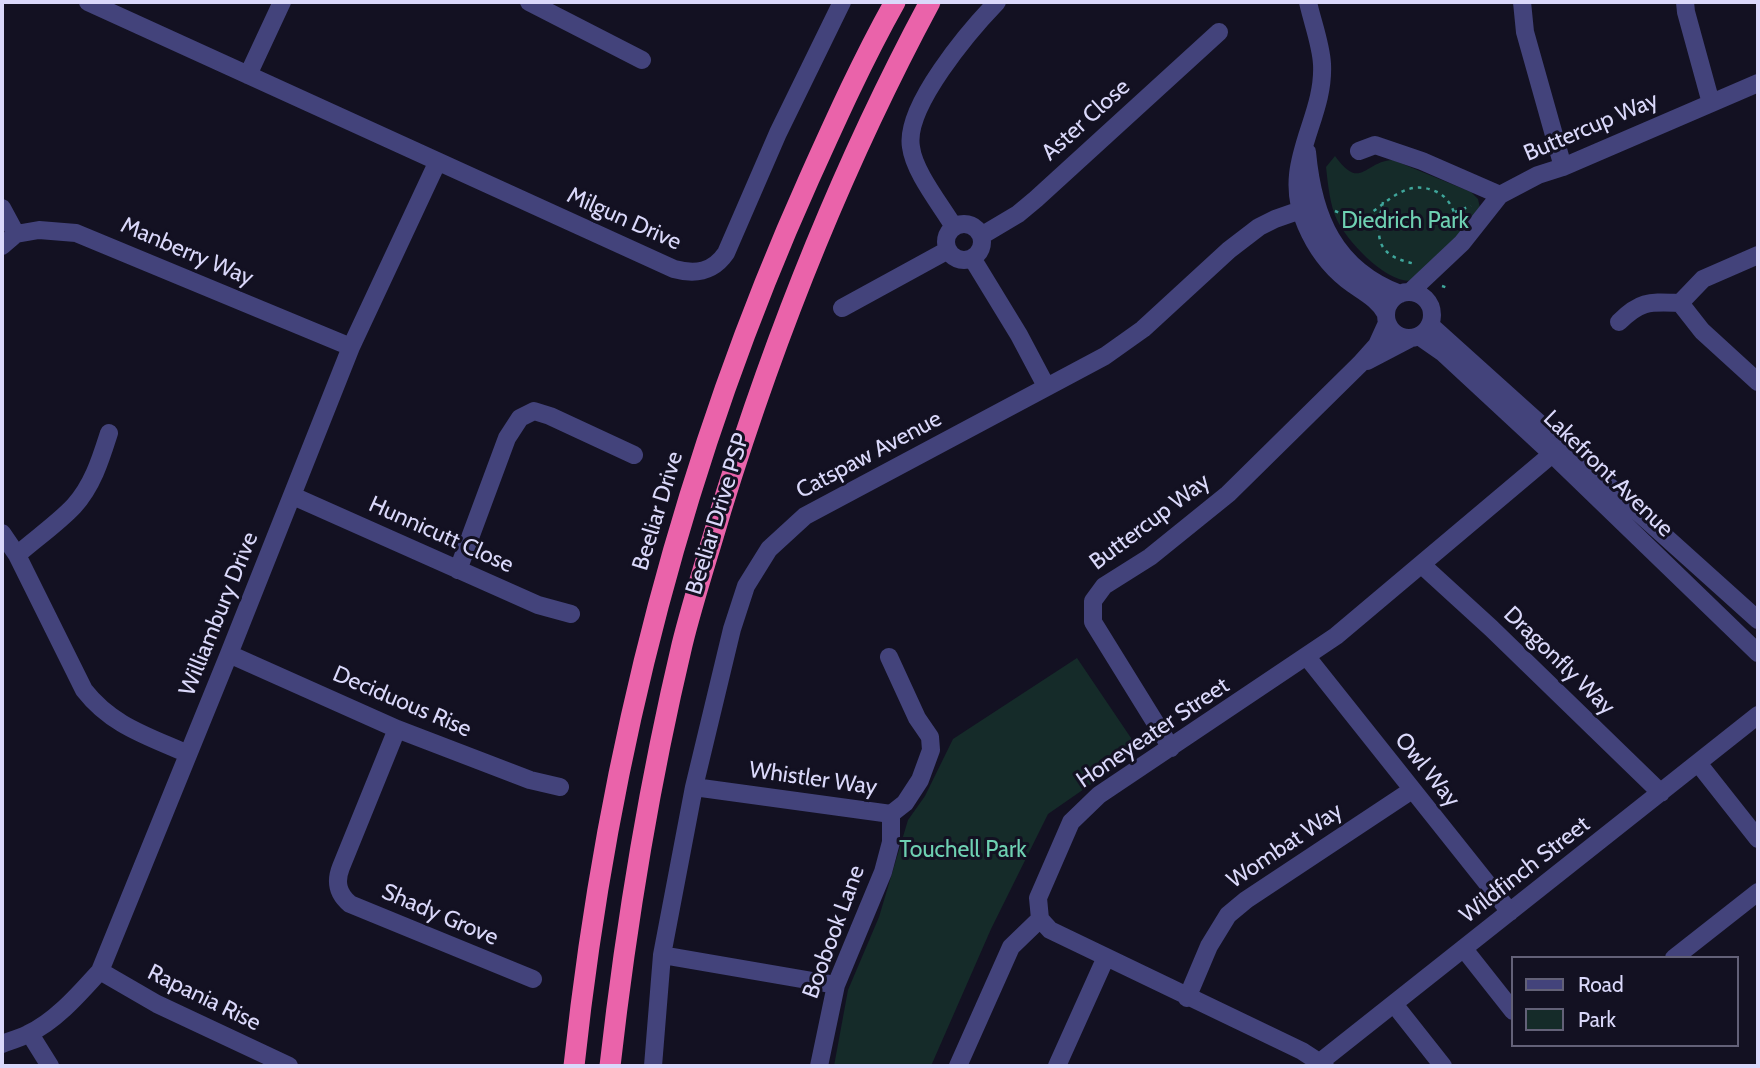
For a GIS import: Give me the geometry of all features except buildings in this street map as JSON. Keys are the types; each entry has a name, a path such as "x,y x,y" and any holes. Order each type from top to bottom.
{"highway":[{"name":"Beeliar Drive","path":"574,1066 586,965 611,807 653,619 686,504 710,429 764,285 830,133 895,2"},
{"path":"610,1066 619,982 650,797 682,645 710,548 772,354 827,218 891,75 930,2"}],"street":[{"name":"Milgun Drive","path":"88,2 436,163 674,269 689,273 701,273 720,262 726,253 778,133 842,2"},
{"path":"248,75 282,2"},
{"path":"529,2 642,60"},
{"path":"954,227 914,158 910,134 912,122 948,60 997,2"},
{"path":"1308,2 1322,64 1318,95 1306,138 1308,208 1318,248 1346,279 1381,305 1399,336 1420,333 1432,313 1428,301 1417,293 1405,293 1379,286 1352,265 1308,208"},
{"path":"1522,2 1525,32 1563,167"},
{"path":"1685,2 1711,103"},
{"name":"Aster Close","path":"981,236 1018,214 1036,199 1219,32"},
{"name":"Buttercup Way","path":"1405,293 1500,195 1538,174 1563,167 1758,83"},
{"path":"1359,151 1375,145 1422,161 1500,195"},
{"name":"Williambury Drive","path":"2,1044 30,1034 77,996 100,971 351,347 436,163"},
{"path":"2,208 16,234 2,246"},
{"name":"Catspaw Avenue","path":"653,1066 662,955 694,787 732,629 746,586 769,549 805,516 1105,356 1143,329 1229,250 1259,227 1308,208"},
{"path":"966,225 981,236 979,251 972,258 955,258 948,250 947,237 954,227 966,225"},
{"name":"Manberry Way","path":"16,234 59,230 90,238 351,347"},
{"name":"Buttercup Way","path":"1428,301 1459,236"},
{"path":"842,308 948,250"},
{"path":"1619,321 1647,302 1680,303 1703,279 1758,255"},
{"path":"972,258 1019,335 1046,386"},
{"path":"1387,318 1390,302 1405,293"},
{"path":"1680,303 1702,331 1758,382"},
{"name":"Buttercup Way","path":"1171,748 1093,622 1093,601 1104,586 1150,557 1228,494 1360,364 1377,345 1387,318"},
{"name":"Buttercup Way","path":"1360,364 1390,351 1420,333"},
{"name":"Lakefront Avenue","path":"1420,333 1758,620"},
{"path":"458,570 507,438 522,408 550,416 634,455"},
{"path":"17,555 75,506 99,466 109,433"},
{"name":"Lakefront Avenue","path":"1558,449 1758,653"},
{"name":"Honeyeater Street","path":"1040,919 1038,898 1071,822 1099,795 1336,636 1558,449"},
{"name":"Hunnicutt Close","path":"293,496 538,605 571,614"},
{"path":"2,533 17,555 92,701 118,723 188,754"},
{"name":"Dragonfly Way","path":"1422,565 1661,793"},
{"name":"Deciduous Rise","path":"229,654 397,729 530,780 560,787"},
{"name":"Whistler Way","path":"694,787 891,814 905,803 932,750 930,737 917,718 890,657"},
{"name":"Owl Way","path":"1307,657 1510,912"},
{"name":"Wildfinch Street","path":"1323,1064 1394,1004 1758,715"},
{"name":"Shady Grove","path":"397,729 332,885 350,904 533,979"},
{"path":"1698,763 1758,839"},
{"name":"Wombat Way","path":"1187,998 1209,946 1228,915 1246,900 1412,790"},
{"name":"Boobook Lane","path":"819,1066 836,985 883,872 891,842 891,814"},
{"path":"1677,956 1758,892"},
{"path":"958,1066 1011,947 1040,919 1050,930 1323,1064"},
{"path":"1464,949 1512,1010"},
{"path":"662,955 836,985"},
{"path":"1057,1066 1106,957"},
{"name":"Rapania Rise","path":"100,971 157,1004 289,1066"},
{"path":"1394,1004 1443,1066"},
{"path":"30,1034 50,1066"}],"path":[{"path":"1308,208 1362,219 1403,190 1416,186 1427,187 1443,195 1455,212 1459,236"},
{"path":"1383,202 1378,234 1382,246 1395,260 1419,265"}],"green space":[{"name":"Diedrich Park","path":"1335,156 1344,167 1357,173 1393,160 1471,192 1478,199 1480,208 1428,274 1414,281 1401,280 1388,274 1363,254 1337,220 1326,167"},
{"name":"Touchell Park","path":"1077,658 1131,738 1131,751 1123,762 1048,814 991,929 931,1066 834,1066 848,990 879,917 908,820 925,796 953,739"}]}
